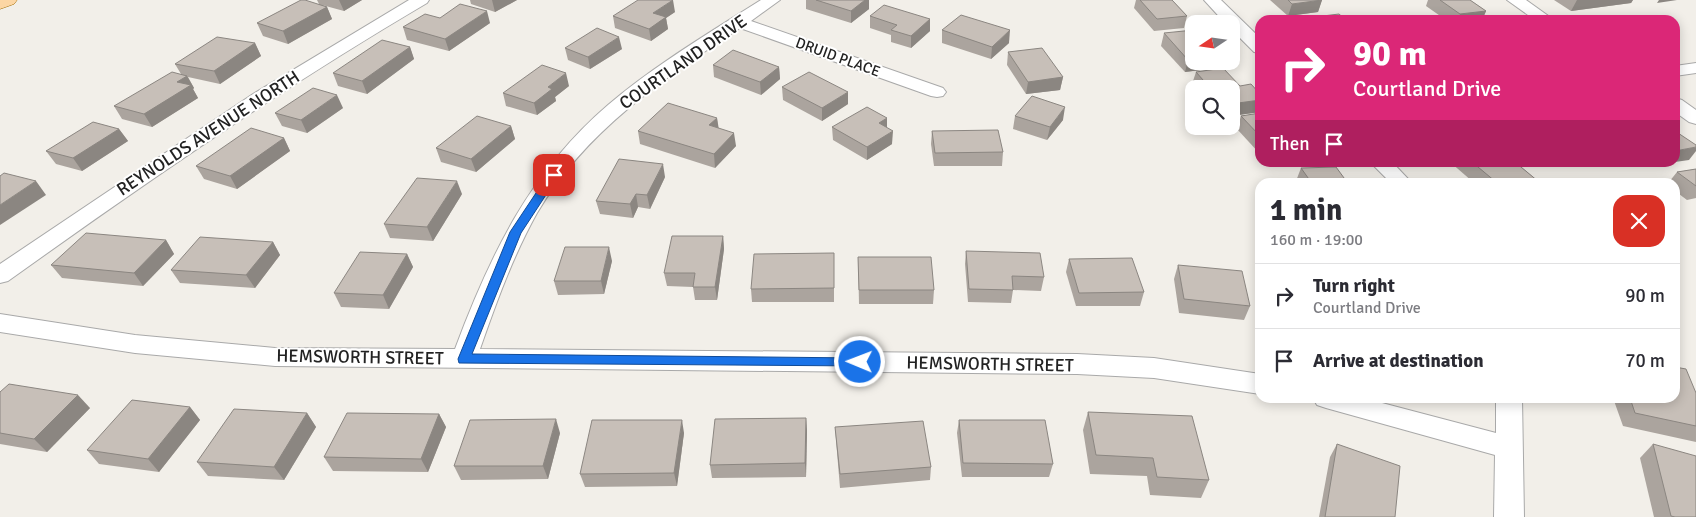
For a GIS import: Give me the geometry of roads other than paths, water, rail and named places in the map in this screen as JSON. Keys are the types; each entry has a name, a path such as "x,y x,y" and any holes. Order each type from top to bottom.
{"main road":[{"path":"0,2 7,0"}],"street":[{"name":"REYNOLDS AVENUE NORTH","path":"0,275 203,133 341,47 421,0"},
{"name":"COURTLAND DRIVE","path":"464,359 516,232 542,190 566,159 595,127 632,94 772,0"},
{"path":"1212,0 1255,43"},
{"path":"1516,0 1538,15"},
{"name":"DRUID PLACE","path":"739,22 937,92"},
{"path":"1680,70 1696,68"},
{"path":"1680,107 1696,118"},
{"path":"1385,167 1397,178"},
{"name":"HEMSWORTH STREET","path":"0,323 135,344 202,352 275,356 1077,364 1154,368 1255,383"},
{"path":"1344,403 1509,448"},
{"path":"1509,403 1509,517"}]}
